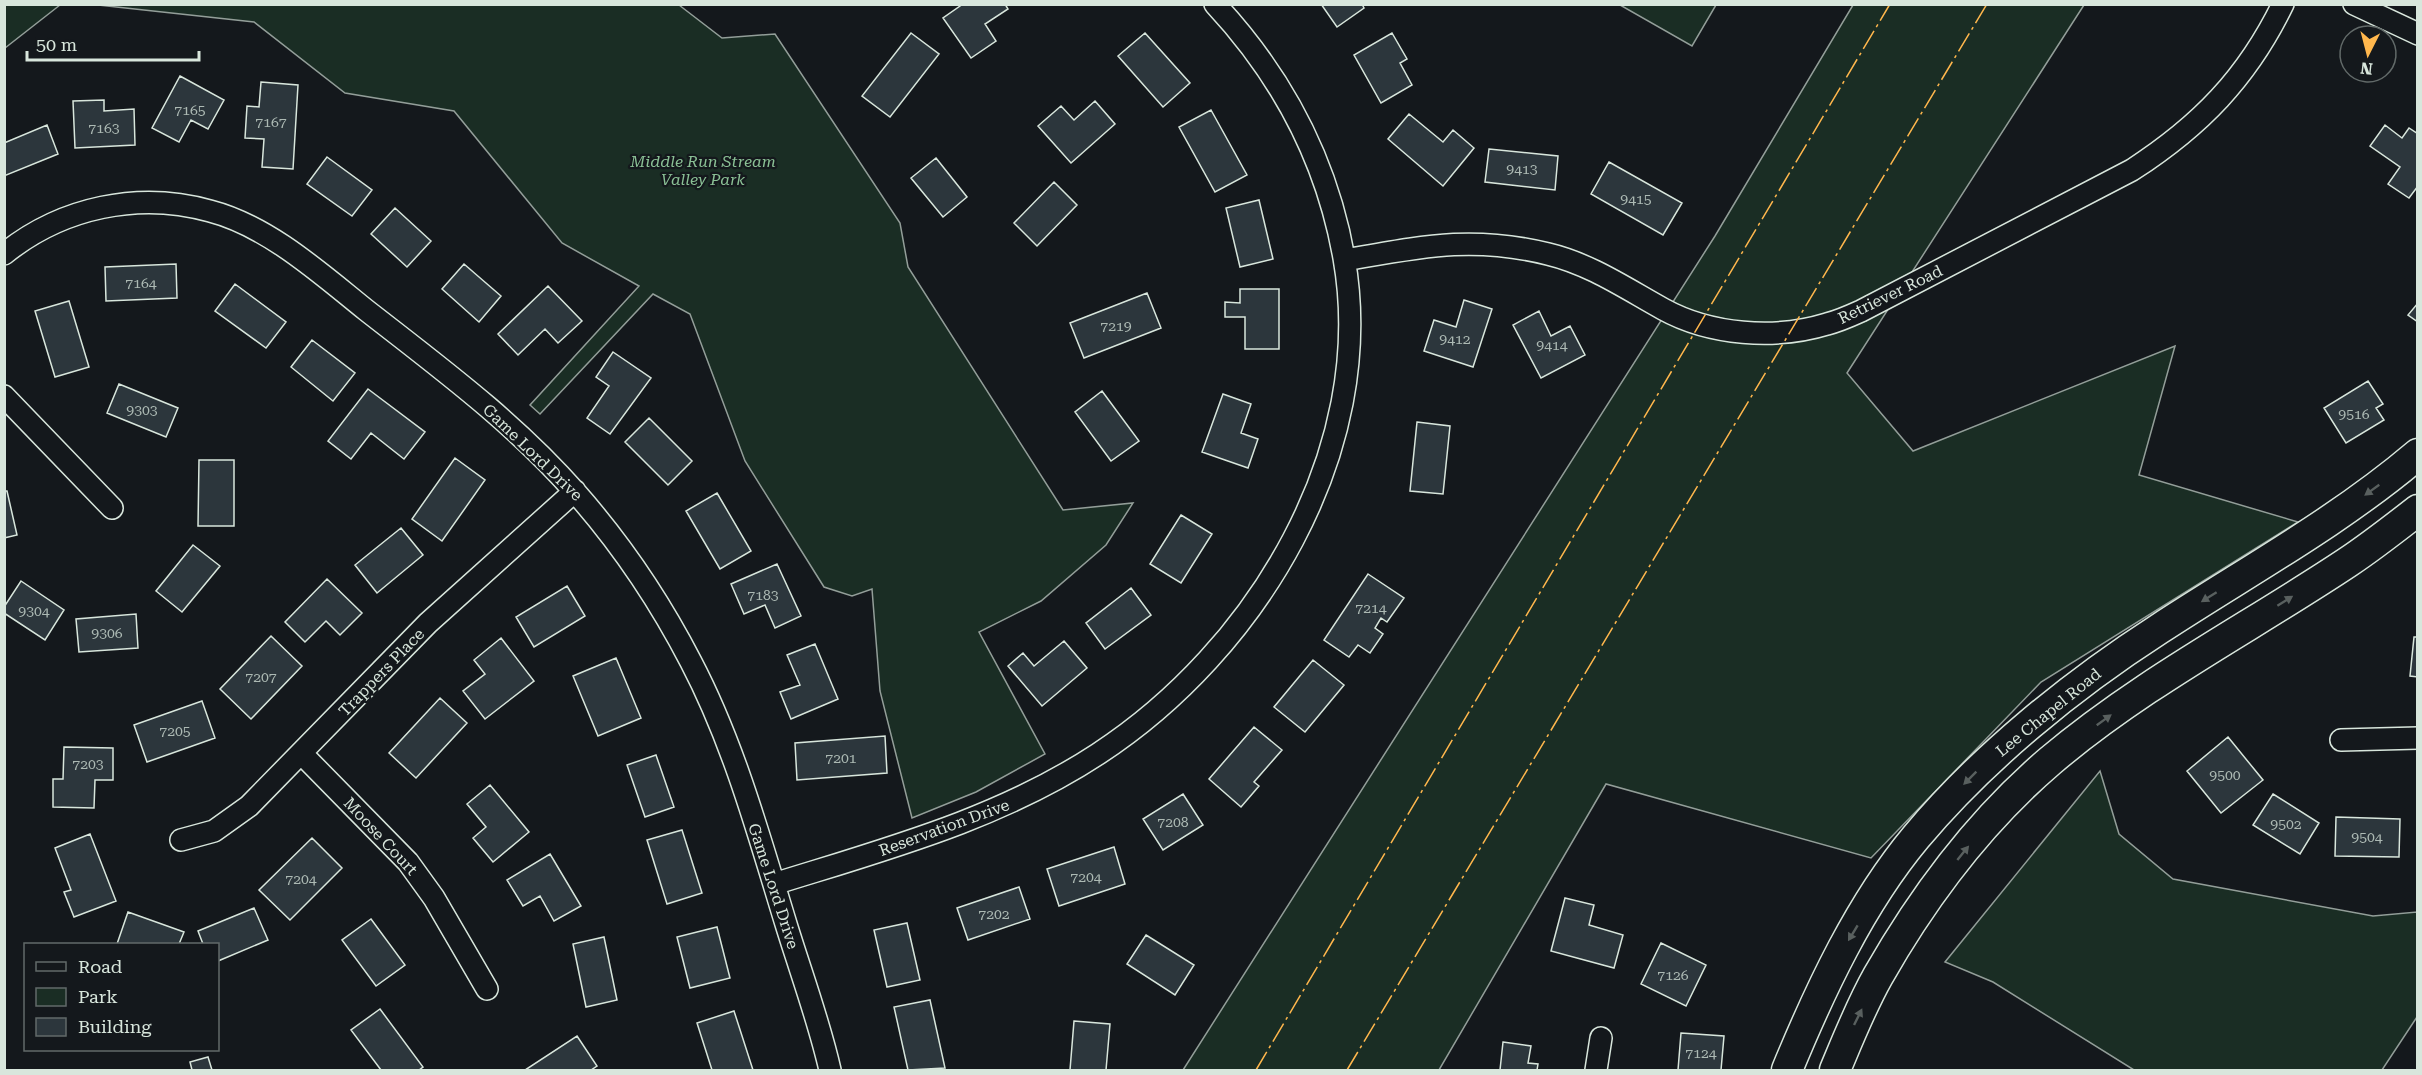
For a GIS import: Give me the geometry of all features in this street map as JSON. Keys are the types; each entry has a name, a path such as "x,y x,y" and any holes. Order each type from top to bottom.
{"main road":[{"name":"Lee Chapel Road","path":"1787,1071 1842,951 1875,895 1914,839 1952,796 1996,753 2081,684 2156,630 2326,524 2391,477 2418,454"},
{"path":"1835,1071 1877,978 1904,933 1936,886 2006,802 2050,760 2114,712 2182,665 2349,561 2418,510"},
{"path":"2326,524 2349,561"}],"street":[{"name":"Reservation Drive","path":"774,884 941,831 1020,799 1067,773 1132,729 1171,697 1206,663 1238,626 1264,590 1306,517 1334,437 1348,357 1349,321 1345,260 1331,200 1303,129 1284,93 1263,62 1243,35 1215,4"},
{"name":"Retriever Road","path":"1345,260 1453,243 1510,246 1551,254 1586,266 1665,310 1707,326 1740,332 1769,333 1798,331 1826,325 1882,301 2132,170 2167,148 2205,115 2239,78 2267,37 2283,4"},
{"path":"2354,4 2418,34"},
{"name":"Game Lord Drive","path":"4,254 21,240 66,218 118,204 173,203 210,210 238,220 264,233 330,282 468,390 538,453 575,491 627,557 659,605 691,662 731,754 774,884 830,1071"},
{"path":"4,396 112,508"},
{"name":"Trappers Place","path":"181,840 213,831 249,807 428,623 575,491"},
{"path":"2341,740 2418,738"},
{"name":"Moose Court","path":"302,754 408,862 434,898 487,989"},
{"path":"1596,1071 1601,1038"}],"green space":[{"path":"5,4 60,4 60,5 5,48"},
{"name":"Middle Run Stream Valley Park","path":"98,5 679,5 722,38 775,34 900,223 908,267 1063,510 1133,503 1106,545 1041,601 979,632 1045,754 976,792 912,818 880,691 872,589 852,596 824,587 745,461 690,314 653,294 540,414 530,405 639,286 562,243 454,111 345,93 254,22"},
{"path":"1620,5 1716,5 1692,46"},
{"path":"1853,5 2084,5 1847,373 1913,451 2175,346 2139,475 2298,522 2041,682 1871,858 1606,784 1439,1070 1183,1070 1715,236"},
{"path":"2100,771 2119,834 2173,879 2373,916 2417,912 2417,1017 2382,1070 2134,1070 1993,982 1945,962"}],"building":[{"path":"963,4 1005,4 1008,9 985,24 996,41 971,58 943,18"},
{"path":"1321,4 1362,4 1364,8 1337,27"},
{"path":"911,33 939,54 890,117 862,96"},
{"path":"1145,33 1190,83 1163,107 1118,56"},
{"path":"1392,33 1407,59 1400,63 1412,85 1381,103 1354,55"},
{"path":"180,76 224,100 208,129 191,120 179,142 152,128"},
{"path":"261,82 298,85 293,169 262,167 264,139 245,138 247,106 259,107"},
{"path":"104,100 104,111 134,109 135,145 75,148 73,101"},
{"path":"1095,101 1115,124 1071,163 1038,126 1061,106 1074,120"},
{"path":"1211,110 1247,175 1215,192 1179,127"},
{"path":"1409,114 1443,142 1453,130 1474,148 1443,186 1388,139"},
{"path":"47,125 58,154 4,176 4,143"},
{"path":"2385,125 2402,138 2409,128 2418,134 2418,186 2409,198 2388,184 2400,167 2370,146"},
{"path":"1489,149 1558,156 1555,190 1485,182"},
{"path":"327,157 372,190 352,216 307,184"},
{"path":"936,158 967,197 943,217 911,178"},
{"path":"1609,162 1682,203 1663,235 1591,194"},
{"path":"1054,182 1077,205 1037,246 1014,223"},
{"path":"1259,200 1273,259 1240,267 1226,208"},
{"path":"395,208 431,241 407,267 371,234"},
{"path":"176,264 177,298 106,301 105,267"},
{"path":"464,264 501,296 479,322 442,289"},
{"path":"235,284 286,322 266,348 215,311"},
{"path":"548,286 582,321 558,343 545,329 518,355 498,334"},
{"path":"1240,289 1279,289 1279,349 1245,349 1245,317 1225,317 1225,302 1240,303"},
{"path":"1147,293 1161,328 1084,358 1070,323"},
{"path":"1464,300 1492,309 1473,367 1424,351 1434,320 1456,327"},
{"path":"69,301 89,367 55,377 35,311"},
{"path":"2418,303 2418,322 2408,315"},
{"path":"1539,311 1551,336 1570,326 1585,355 1541,378 1513,325"},
{"path":"312,340 355,373 333,401 291,367"},
{"path":"613,352 651,378 610,434 587,418 609,386 596,377"},
{"path":"2368,381 2383,404 2376,408 2384,420 2346,443 2324,408"},
{"path":"119,384 178,408 166,437 107,413"},
{"path":"368,389 425,432 404,459 371,433 351,459 328,441"},
{"path":"1102,391 1139,441 1111,461 1075,412"},
{"path":"1223,394 1251,404 1241,433 1258,439 1248,468 1202,452"},
{"path":"649,418 692,461 668,485 625,442"},
{"path":"1417,422 1450,426 1443,494 1410,491"},
{"path":"455,458 485,480 442,541 412,519"},
{"path":"199,460 234,460 234,526 198,526"},
{"path":"4,491 7,491 17,535 4,538"},
{"path":"717,493 751,551 720,569 686,511"},
{"path":"1181,515 1212,534 1181,583 1150,564"},
{"path":"401,528 423,555 377,593 355,565"},
{"path":"193,545 220,566 182,612 156,591"},
{"path":"777,564 801,616 775,628 765,605 744,614 731,584"},
{"path":"1368,574 1404,598 1387,622 1381,618 1375,628 1383,634 1370,653 1358,645 1349,657 1324,640"},
{"path":"327,579 362,613 340,635 326,621 305,642 285,622"},
{"path":"21,581 64,610 45,640 4,613 4,607"},
{"path":"567,586 585,616 534,647 516,617"},
{"path":"1131,588 1151,615 1105,649 1086,623"},
{"path":"136,614 138,648 79,652 76,619"},
{"path":"271,636 302,666 251,719 220,689"},
{"path":"2414,637 2418,637 2418,677 2410,676"},
{"path":"501,638 534,681 485,719 463,691 485,674 474,660"},
{"path":"1064,641 1087,668 1042,706 1008,666 1023,653 1034,666"},
{"path":"815,644 838,699 791,719 780,692 800,685 787,655"},
{"path":"616,658 641,718 598,736 573,676"},
{"path":"1313,660 1344,685 1305,732 1274,707"},
{"path":"440,698 467,723 416,778 389,753"},
{"path":"202,701 215,738 147,762 134,725"},
{"path":"1254,727 1282,750 1254,782 1259,786 1241,807 1209,779"},
{"path":"885,736 887,773 797,780 795,743"},
{"path":"2228,737 2263,780 2221,813 2187,771"},
{"path":"64,747 113,748 113,780 95,780 94,808 53,807 53,779 63,779"},
{"path":"656,755 674,807 645,817 627,765"},
{"path":"490,785 529,832 493,862 473,838 486,827 467,804"},
{"path":"1183,794 1203,825 1163,850 1143,819"},
{"path":"2273,794 2319,823 2300,854 2253,825"},
{"path":"2336,817 2400,819 2399,857 2335,856"},
{"path":"682,830 702,893 667,904 647,840"},
{"path":"90,834 116,901 74,917 64,892 71,890 55,848"},
{"path":"312,838 342,868 290,920 259,890"},
{"path":"1114,847 1125,884 1059,906 1047,869"},
{"path":"550,854 581,906 554,921 540,896 523,906 507,880"},
{"path":"1019,887 1030,919 968,940 957,908"},
{"path":"1565,898 1594,905 1589,925 1623,935 1614,968 1551,951"},
{"path":"254,908 268,940 219,961 219,943 203,943 198,931"},
{"path":"128,912 184,932 179,943 117,943"},
{"path":"371,919 405,965 376,986 342,940"},
{"path":"907,923 920,980 887,987 874,930"},
{"path":"717,927 730,978 690,988 677,937"},
{"path":"1146,935 1194,965 1175,995 1127,964"},
{"path":"604,937 617,1000 586,1007 573,944"},
{"path":"1661,943 1706,965 1686,1006 1641,984"},
{"path":"930,1000 945,1068 908,1070 894,1007"},
{"path":"380,1009 423,1067 419,1070 381,1070 351,1030"},
{"path":"734,1011 753,1070 712,1070 697,1023"},
{"path":"1074,1021 1110,1024 1106,1070 1070,1070"},
{"path":"1681,1033 1724,1036 1721,1070 1678,1070"},
{"path":"577,1036 597,1066 591,1070 525,1070"},
{"path":"1503,1042 1531,1046 1528,1063 1538,1064 1537,1070 1500,1070"},
{"path":"208,1057 212,1070 192,1070 190,1062"}],"power":[{"path":"1256,1070 1890,4"},
{"path":"1347,1070 1987,4"}]}
